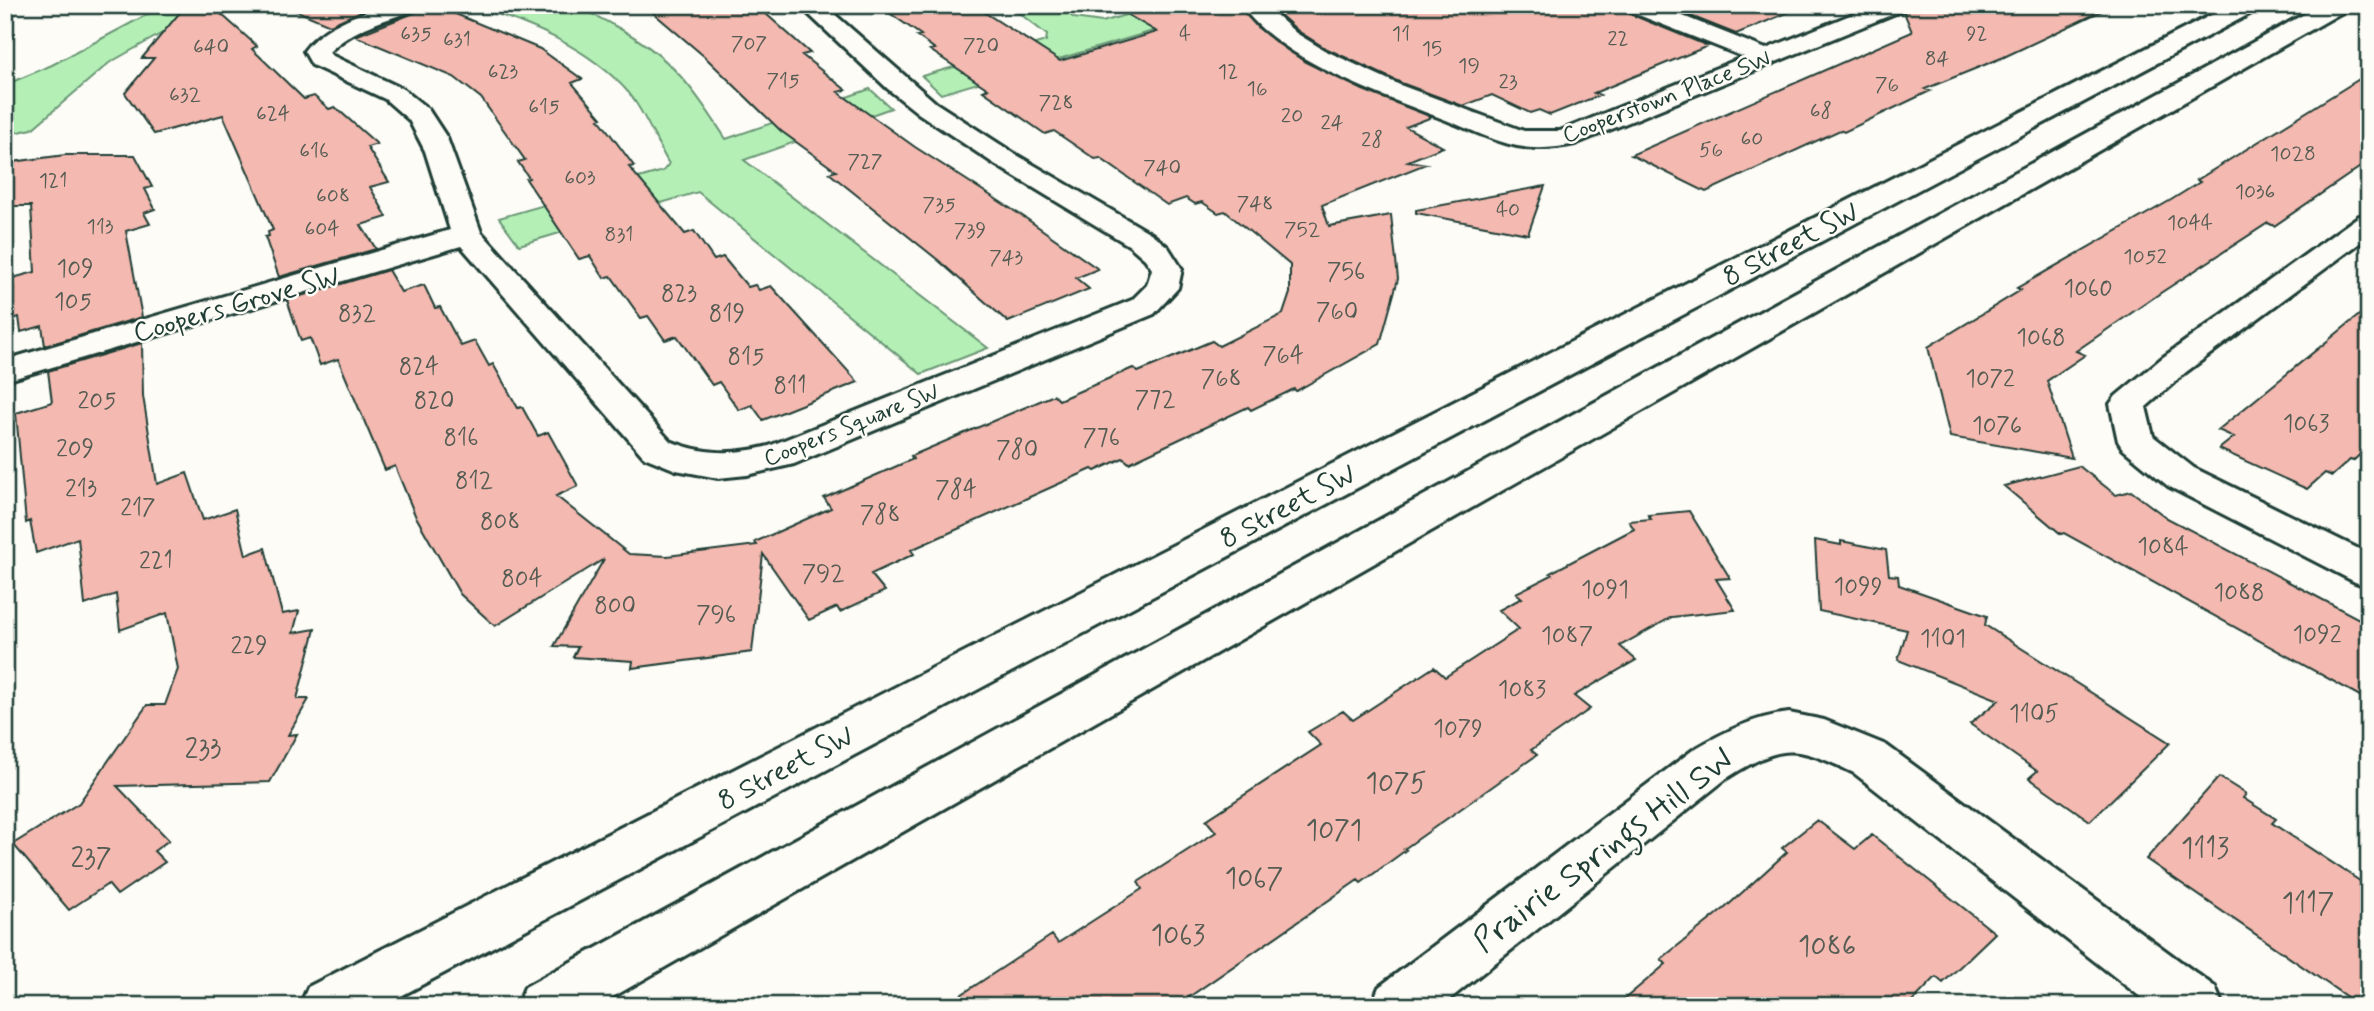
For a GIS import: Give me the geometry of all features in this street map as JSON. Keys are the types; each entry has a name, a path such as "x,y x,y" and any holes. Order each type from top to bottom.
{"street":[{"name":"Coopers Square SW","path":"408,5 345,30 326,41 316,51 321,60 394,94 418,113 432,131 467,235 657,449 680,461 709,467 742,466 781,456 1143,307 1162,288 1167,269 1157,253 1141,240 926,108 810,5"},
{"name":"Cooperstown Place SW","path":"1252,5 1288,38 1316,55 1391,90 1491,130 1520,139 1548,141 1566,138 1895,5"},
{"path":"1634,5 1765,57"},
{"name":"8 Street SW","path":"327,1006 2249,5"},
{"name":"8 Street SW","path":"544,1006 2307,22 2347,8"},
{"path":"2369,222 2174,365 2128,404 2136,441 2182,477 2369,572"},
{"name":"Coopers Grove SW","path":"5,371 467,235"},
{"name":"Prairie Springs Hill SW","path":"1398,1006 1710,764 1746,741 1776,732 1818,734 1870,760 2196,1006"}],"green space":[{"path":"562,4 599,18 634,37 666,61 691,88 726,139 870,89 891,108 744,160 988,348 921,374 698,192 519,245 499,218 663,171 669,164 635,101 613,76 556,38 470,5"},
{"path":"165,5 212,5 109,63 32,129 5,135 5,85 52,65"},
{"path":"1009,5 1058,5 1074,18 1102,22 1159,5 1227,9 941,94 922,76 1046,41 1047,35"}],"building":[{"path":"186,5 211,5 257,46 252,49 304,99 314,96 329,109 335,107 377,144 367,147 389,182 370,187 387,217 361,225 376,249 279,277 265,237 273,230 223,115 154,134 125,93 154,58 142,58"},
{"path":"283,5 376,5 330,25"},
{"path":"421,5 434,5 540,49 582,79 572,83 602,118 599,119 634,166 629,167 685,234 694,231 714,260 723,257 748,287 755,285 759,290 771,286 858,382 763,420 752,405 739,410 719,382 712,385 677,336 665,340 648,316 641,318 611,276 604,278 590,256 579,259 526,179 529,178 518,162 525,160 481,98 454,77 355,36 417,12"},
{"path":"644,5 756,5 810,53 802,55 846,90 838,92 915,147 1027,219 1098,269 1076,278 1089,289 1008,322 938,260 829,173 836,171 781,131 705,57"},
{"path":"878,5 973,5 1060,61 1157,32 1111,5 1239,5 1257,27 1305,62 1363,90 1432,117 1406,127 1443,147 1408,161 1426,164 1322,205 1329,226 1391,215 1398,279 1380,344 1296,391 1294,389 1251,410 1248,407 1129,463 1123,458 1095,471 1092,469 911,550 914,554 871,574 885,591 840,612 837,607 809,620 763,554 752,652 632,668 633,661 573,657 578,647 554,646 604,559 495,626 460,594 415,515 395,466 385,470 338,359 320,365 310,338 301,341 287,300 388,270 401,292 424,285 435,308 440,307 461,346 475,341 489,366 493,364 518,408 522,407 538,436 548,432 578,486 556,496 629,554 667,556 757,545 755,542 831,508 824,498 913,459 911,456 1054,395 1059,400 1133,368 1138,372 1212,341 1219,346 1283,314 1290,293 1290,265 1225,211 1218,213 1202,202 1195,204 1186,198 1167,205 1100,158 1095,159 1054,131 1045,134 983,91 988,89 930,50 935,49 917,36 921,35"},
{"path":"1269,5 1621,5 1625,12 1708,46 1594,93 1600,95 1550,115 1539,110 1530,113 1492,95 1463,106 1401,83 1325,48 1298,31"},
{"path":"1663,5 1804,5 1804,6 1736,34"},
{"path":"1908,5 2114,5 2004,57 1925,89 1930,91 1844,132 1840,130 1706,192 1631,155 1912,32 1904,12"},
{"path":"2369,73 2369,161 2274,226 2268,223 2162,292 2076,351 2085,355 2047,381 2072,458 1950,437 1928,347 2021,290 2017,288 2200,182 2197,180"},
{"path":"65,155 135,155 152,187 145,189 155,209 144,213 150,224 126,231 142,317 45,346 42,326 21,332 19,317 13,319 9,279 35,272 31,206 5,206 5,163"},
{"path":"1545,186 1528,234 1416,213 1416,210"},
{"path":"2369,307 2369,446 2332,476 2325,473 2307,489 2219,449 2234,437 2218,430"},
{"path":"142,343 143,396 157,484 187,473 203,520 235,509 246,555 265,548 282,614 299,611 293,633 315,629 297,699 309,699 288,735 297,734 270,782 117,786 169,840 154,851 165,862 117,895 108,884 69,910 13,844 79,803 147,705 165,705 178,669 167,613 120,630 116,594 85,605 78,538 36,553 30,521 26,523 16,413 52,402 48,371"},
{"path":"2079,466 2116,495 2131,491 2167,518 2369,624 2369,701 2064,533 2061,534 2004,486"},
{"path":"1689,511 1730,578 1716,579 1735,610 1672,617 1620,646 1636,660 1574,696 1590,709 1531,750 1537,755 1404,849 1406,850 1361,883 1358,880 1176,1006 944,1006 1052,935 1058,943 1142,889 1138,882 1216,832 1206,820 1321,745 1308,732 1343,711 1353,720 1434,667 1445,677 1519,629 1499,610 1522,598 1516,593 1634,529 1629,521 1651,519 1648,515"},
{"path":"1815,540 1841,545 1841,541 1886,550 1889,575 1898,576 1899,585 1987,616 1985,625 2170,743 2090,821 2029,778 2037,771 1970,724 1999,700 1898,660 1907,630 1819,611"},
{"path":"2219,777 2246,794 2243,798 2276,819 2272,823 2369,887 2369,1006 2360,1006 2146,859"},
{"path":"1817,820 1855,849 1872,835 1995,933 1943,983 1936,977 1908,1006 1616,1006 1666,964 1661,959 1725,908 1787,852 1782,848"}]}
